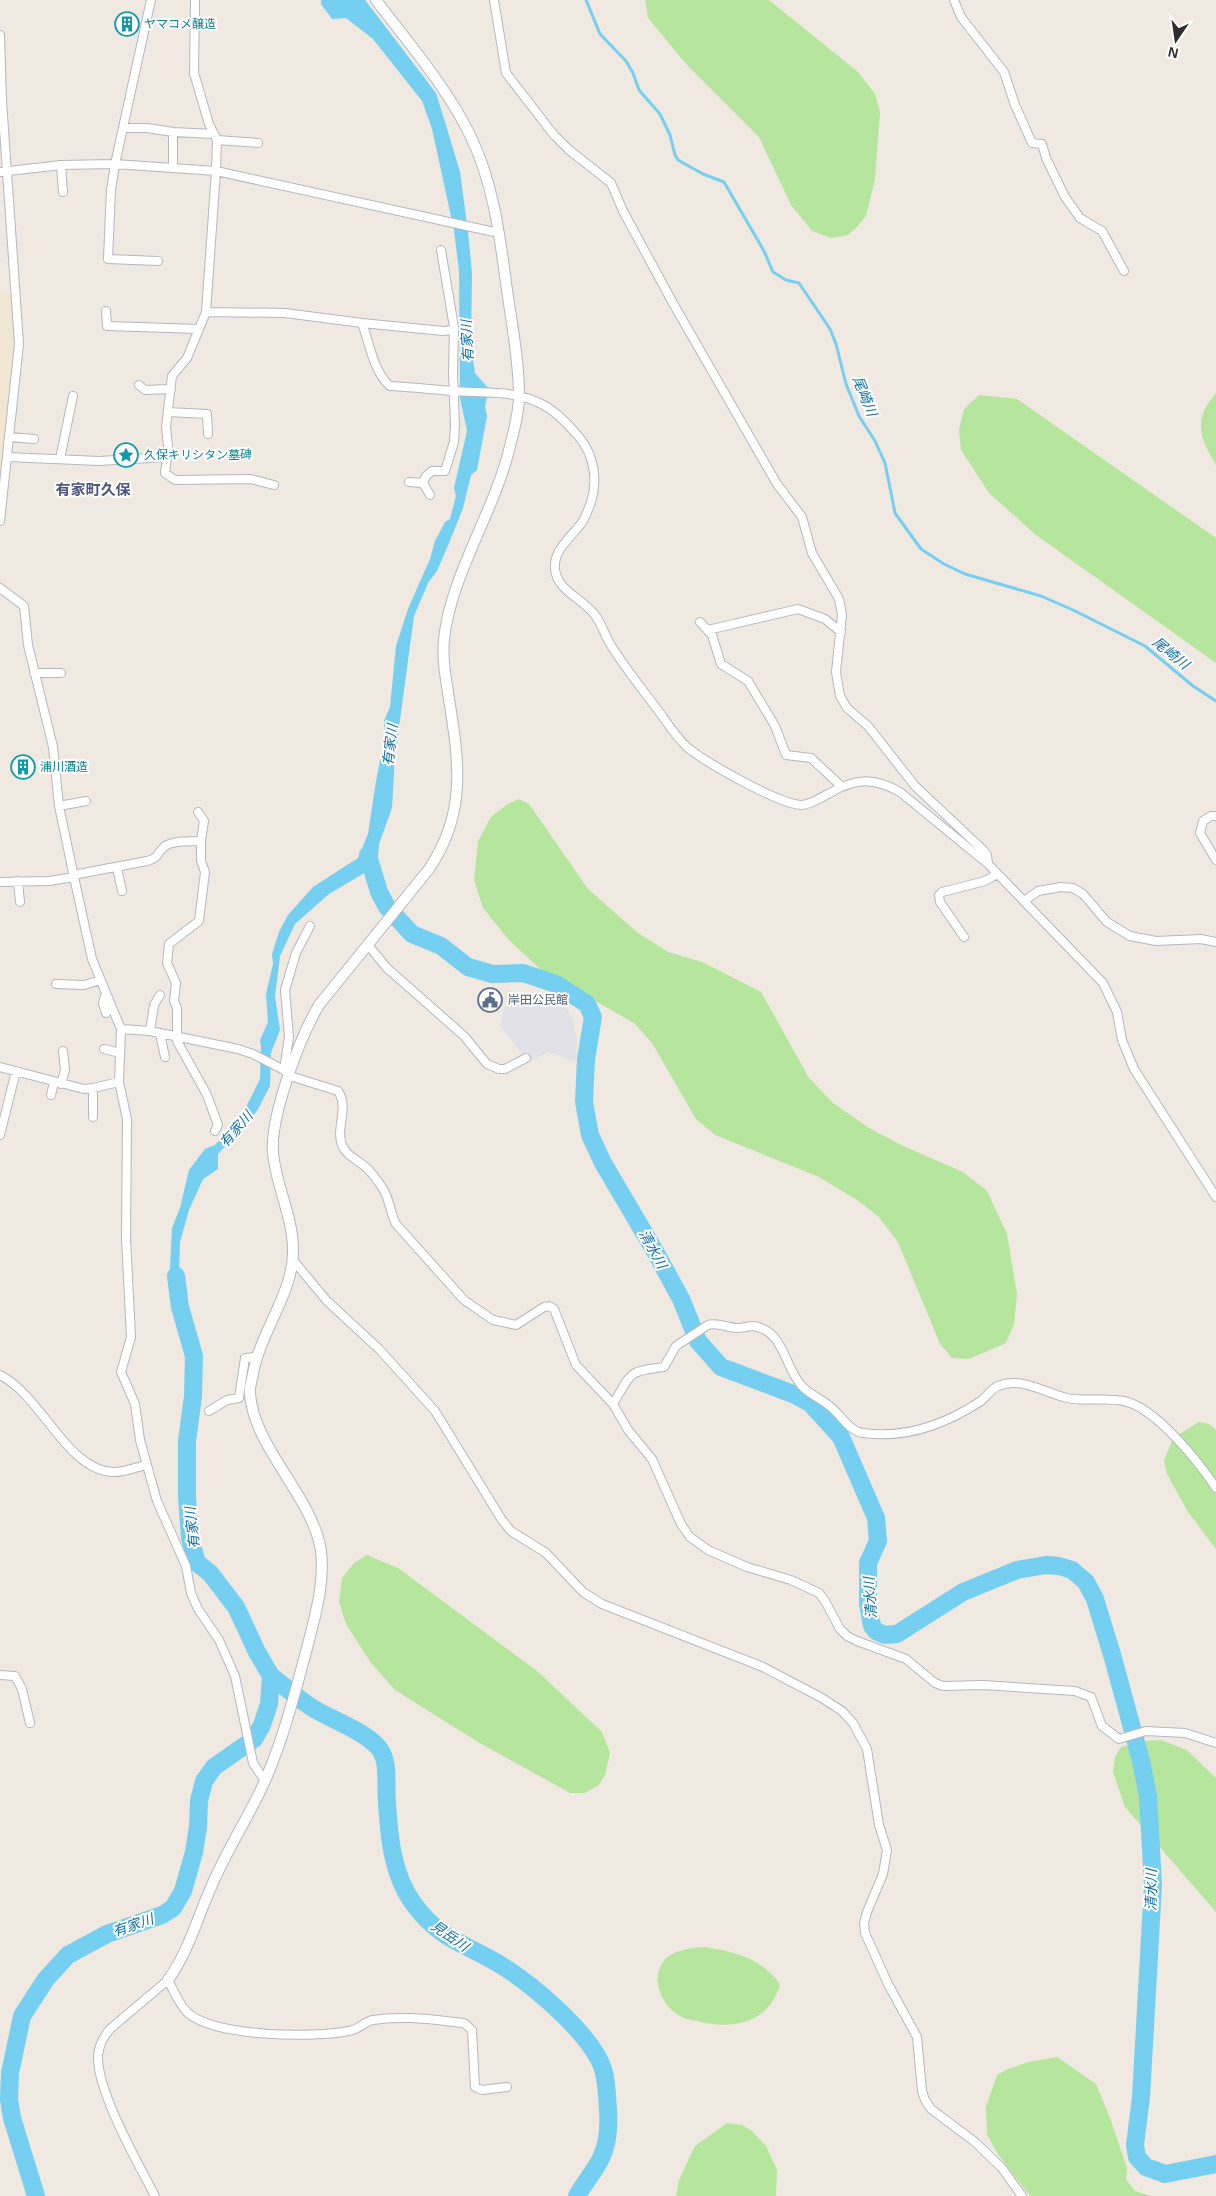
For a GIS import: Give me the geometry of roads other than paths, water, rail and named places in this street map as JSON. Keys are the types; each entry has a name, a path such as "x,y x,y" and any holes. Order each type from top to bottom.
{"street":[{"path":"151,0 115,164 111,190 108,259 158,261"},
{"path":"195,0 194,73 207,116 216,137 216,171 206,312 187,358 172,376 166,427 168,446 165,473 175,480 250,479 274,485"},
{"path":"285,1071 319,1005 408,896 429,869 442,847 456,805 459,783 458,760 444,666 446,621 453,598 501,476 510,447 519,398 516,347 499,233 486,172 471,135 437,80 376,0"},
{"path":"494,0 506,73 554,135 568,149 611,183 623,211 674,305 777,484 802,516 812,553 839,599 842,615 836,672 840,696 847,708 868,726 914,786 983,850 987,855 988,864"},
{"path":"954,0 961,17 1004,72 1015,105 1032,143 1042,144 1046,158 1065,197 1080,218 1102,230 1124,272"},
{"path":"0,35 4,172 19,344 0,521"},
{"path":"123,128 147,128 258,143"},
{"path":"173,167 174,132"},
{"path":"4,172 61,165 115,164 216,171 499,233"},
{"path":"61,165 63,192"},
{"path":"423,483 426,476 432,471 445,471 451,453 455,425 456,391 451,303 441,250"},
{"path":"106,311 107,326 199,329"},
{"path":"206,312 285,313 443,331 453,330"},
{"path":"362,322 377,366 384,381 390,386 508,393 519,398 534,400 547,407 569,425 586,446 593,466 595,485 591,502 583,520 560,548 555,567 557,578 565,590 587,605 596,616 613,648 678,736 698,756 767,794 793,804 804,805 814,802 840,786 864,780 886,784 900,792 988,864 1102,983 1117,1012 1122,1040 1134,1069 1216,1197"},
{"path":"139,385 145,390 171,389"},
{"path":"60,458 73,396"},
{"path":"168,412 207,414 208,434"},
{"path":"10,437 34,439"},
{"path":"8,457 99,461 167,457"},
{"path":"408,482 423,483"},
{"path":"423,483 430,495"},
{"path":"0,588 24,606 28,645 53,747 59,806 73,876 92,959 121,1030 119,1082 127,1118 126,1238 131,1337 121,1372 135,1404 140,1440 157,1501 186,1566 191,1592 198,1609 219,1640 235,1676 253,1763 265,1781"},
{"path":"708,630 798,609 825,619 841,632"},
{"path":"700,622 708,630 722,664 748,681 775,726 786,755 811,758 840,786"},
{"path":"34,673 61,673"},
{"path":"59,806 86,801"},
{"path":"198,812 204,821 201,841 201,860 204,872 199,921 169,944 166,963 176,983 174,1001 177,1008 176,1038 181,1052 209,1099 218,1125 215,1131"},
{"path":"1216,816 1210,816 1203,821 1200,833 1216,860"},
{"path":"0,882 49,881 117,868 155,859 166,846 175,842 201,841"},
{"path":"117,868 122,891"},
{"path":"964,937 940,902 939,895 942,892 985,881 997,874"},
{"path":"18,881 20,902"},
{"path":"1024,901 1038,891 1066,887 1083,894 1107,922 1130,936 1156,941 1201,940 1216,942"},
{"path":"155,2196 106,2094 98,2063 98,2055 104,2037 110,2028 168,1980 186,1952 212,1884 239,1836 265,1781 300,1675 318,1606 322,1576 321,1549 307,1512 257,1424 250,1392 256,1357 287,1284 293,1260 292,1237 273,1152 274,1130 289,1037 285,990 296,952 310,926"},
{"path":"368,945 386,968 464,1036 487,1064 499,1069 506,1069 526,1058"},
{"path":"56,984 84,985 101,980"},
{"path":"106,993 103,1003 106,1012"},
{"path":"150,1031 154,1005 160,995"},
{"path":"121,1030 150,1031 253,1054 285,1071 334,1090 340,1095 343,1107 340,1136 342,1146 347,1154 365,1166 383,1189 391,1216 396,1224 464,1300 493,1320 516,1325 544,1307 549,1306 554,1309 576,1365 614,1404 628,1430 652,1459 681,1524 690,1537 708,1550 747,1567 791,1580 819,1594 825,1601 840,1629 847,1636 906,1660 935,1684 943,1686 984,1685 1085,1694 1091,1698 1102,1726 1119,1739 1146,1731 1185,1733 1216,1743"},
{"path":"160,1034 165,1057"},
{"path":"104,1049 120,1053"},
{"path":"51,1095 65,1070 63,1051"},
{"path":"0,1067 57,1083 93,1088 119,1082"},
{"path":"0,1135 16,1071"},
{"path":"93,1088 93,1117"},
{"path":"293,1260 327,1301 379,1349 435,1410 502,1520 511,1531 546,1553 583,1592 620,1613 763,1667 822,1698 842,1712 853,1724 867,1749 879,1825 887,1850 883,1874 866,1912 865,1933 888,1984 917,2037 922,2090 925,2100 932,2109 975,2142 1002,2168 1022,2196"},
{"path":"614,1404 630,1376 637,1370 664,1367 676,1346 708,1325 713,1324 737,1328 753,1326 765,1330 774,1336 801,1385 833,1408 854,1430 860,1433 885,1435 914,1432 958,1414 982,1400 997,1386 1011,1383 1032,1386 1069,1398 1125,1401 1140,1408 1165,1428 1202,1466 1216,1488"},
{"path":"209,1411 227,1400 239,1398 246,1358 256,1357"},
{"path":"0,1375 24,1391 69,1447 95,1468 115,1472 146,1464"},
{"path":"0,1675 15,1676 22,1689 30,1722"},
{"path":"168,1980 182,2007 191,2015 244,2032 302,2034 346,2032 357,2029 372,2020 400,2018 464,2024 472,2030 475,2087 482,2090 506,2087"}],"water":[{"path":"321,0 365,0 436,93 460,172 472,273 471,347 475,373 489,389 485,406 487,416 477,470 471,475 463,508 449,543 437,571 428,583 414,616 395,757 392,808 379,844 378,856 366,872 329,894 295,924 280,956 275,996 280,1030 271,1053 270,1086 257,1111 218,1154 218,1169 203,1179 189,1210 180,1242 178,1310 170,1269 172,1228 180,1208 189,1170 205,1149 215,1145 242,1115 260,1079 260,1040 268,1022 266,994 273,964 272,954 279,932 288,915 313,887 358,858 368,834 380,761 385,752 384,721 390,707 396,646 408,609 430,559 435,541 445,522 450,519 456,496 454,488 467,431 460,398 459,271 454,230 432,129 422,101 373,39 346,18 332,19 321,4"}],"waterway":[{"name":"尾崎川","path":"586,0 600,34 626,61 639,90 660,114 670,135 678,160 703,174 724,182 764,251 773,272 786,280 799,283 830,329 836,344 846,384 859,416 875,441 885,463 895,513 921,549 944,564 965,574 1041,596 1145,646 1193,686 1216,701"},
{"name":"清水川","path":"368,855 379,892 387,907 412,934 441,946 468,967 492,974 523,973 556,984 587,1004 593,1017 586,1059 584,1102 590,1135 603,1163 681,1299 698,1341 721,1367 793,1394 810,1403 841,1437 876,1518 878,1541 868,1563 868,1604 872,1626 876,1631 885,1635 897,1634 963,1592 1017,1570 1046,1565 1059,1566 1072,1570 1086,1582 1095,1599 1113,1658 1141,1761 1148,1796 1153,1885 1141,2097 1135,2145 1137,2157 1146,2167 1165,2174 1216,2164"},
{"name":"有家川","path":"36,2196 12,2118 9,2099 10,2073 22,2016 46,1979 68,1955 107,1934 162,1915 173,1908 183,1891 194,1852 198,1827 199,1801 204,1781 214,1767 254,1739 262,1725 269,1704 271,1676 257,1652 236,1607 210,1573 197,1563 190,1538 187,1497 187,1441 193,1396 194,1356 180,1307 176,1276"},
{"name":"見岳川","path":"271,1676 310,1706 365,1736 382,1752 386,1766 389,1828 396,1867 406,1892 423,1916 444,1934 491,1959 531,1986 561,2012 587,2041 597,2056 603,2069 606,2084 608,2134 601,2158 577,2196"}],"place":[{"name":"ヤマコメ醸造","path":"127,24"},
{"name":"久保キリシタン墓碑","path":"126,455"},
{"name":"浦川酒造","path":"23,767"},
{"name":"岸田公民館","path":"490,1000"}],"district":[{"name":"有家町久保","path":"93,489"}]}
